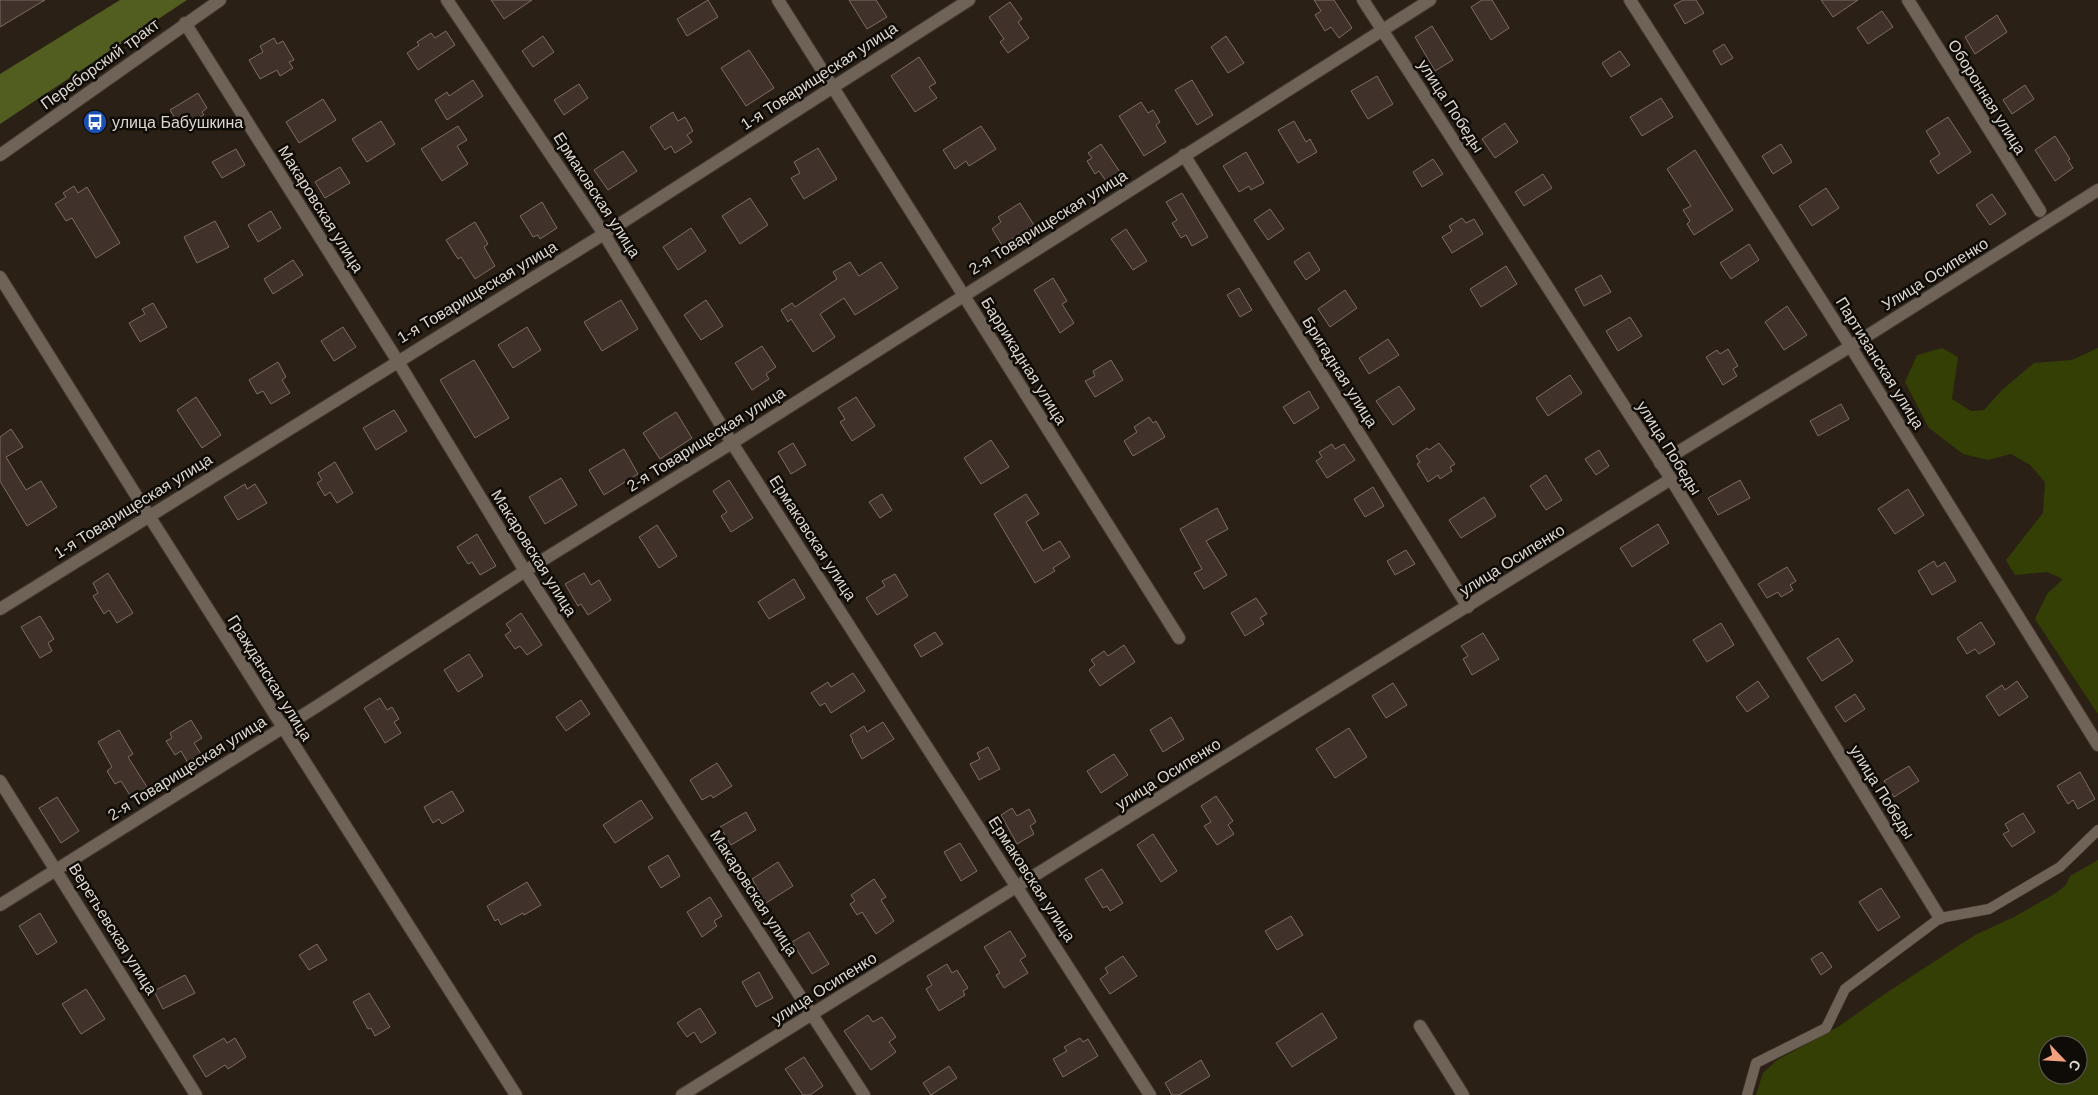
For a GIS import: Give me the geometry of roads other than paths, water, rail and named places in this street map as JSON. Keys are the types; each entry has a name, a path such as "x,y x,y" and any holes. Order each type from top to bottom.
{"street":[{"name":"Переборский тракт","path":"0,155 220,0"},
{"name":"Ермаковская улица","path":"447,0 604,234 732,443 1150,1095"},
{"name":"Баррикадная улица","path":"778,0 1179,638"},
{"name":"1-я Товарищеская улица","path":"0,609 398,360 604,234 969,0"},
{"name":"улица Победы","path":"1363,0 1671,479 1940,918"},
{"name":"2-я Товарищеская улица","path":"0,905 283,728 525,570 732,443 1430,0"},
{"name":"Партизанская улица","path":"1630,0 1851,346 2098,745"},
{"name":"Оборонная улица","path":"1908,0 2040,211"},
{"name":"Макаровская улица","path":"185,23 398,360 525,570 864,1095"},
{"name":"Бригадная улица","path":"1184,155 1468,607"},
{"name":"Улица Осипенко","path":"1660,463 1851,346 2098,190"},
{"name":"Гражданская улица","path":"0,277 516,1095"},
{"name":"улица Осипенко","path":"682,1095 1671,479"},
{"name":"Веретьевская улица","path":"0,781 196,1095"},
{"path":"1420,1026 1463,1095"}],"lane":[{"path":"1747,1095 1756,1062 1826,1028 1845,989 1940,918 1989,909 2060,867 2098,830"}],"place":[{"name":"улица Бабушкина","path":"95,122"}]}
